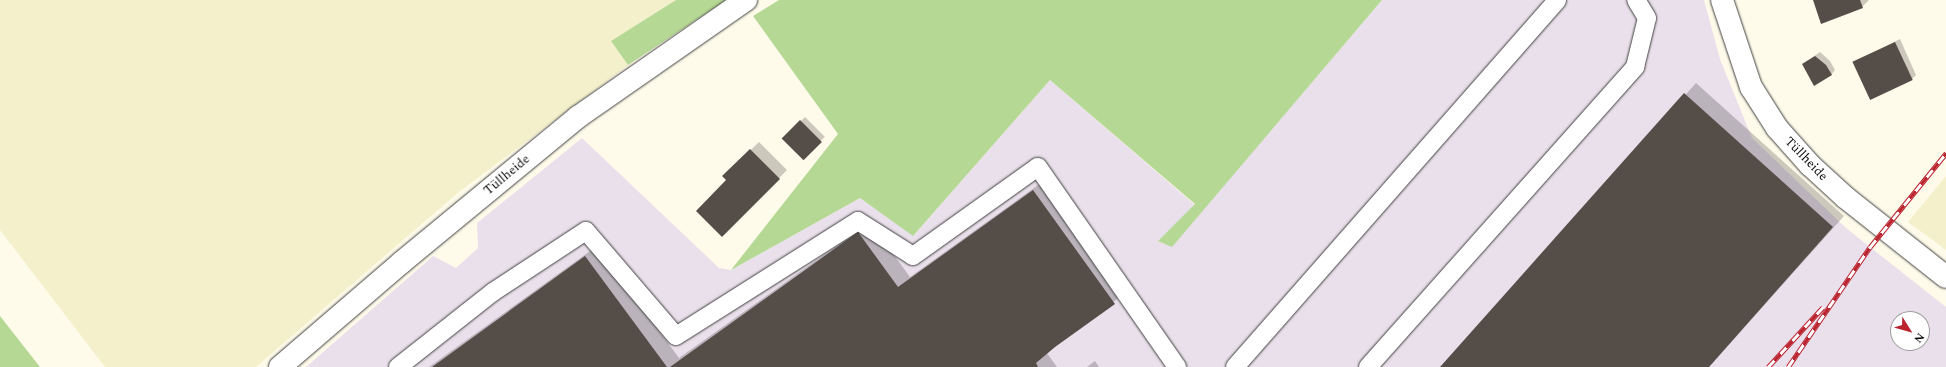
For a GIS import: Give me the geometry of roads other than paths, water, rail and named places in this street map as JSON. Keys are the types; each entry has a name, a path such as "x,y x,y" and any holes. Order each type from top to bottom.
{"street":[{"name":"Tüllheide","path":"280,367 396,267 578,117 746,0"},
{"name":"Tüllheide","path":"1722,0 1751,87 1777,128 1810,165 1846,198 1946,277"}],"lane":[{"path":"1235,367 1557,0"},
{"path":"1368,367 1635,67 1647,18 1636,0"},
{"path":"398,367 493,292 586,231 676,336 858,221 913,256 1038,167 1177,367"}],"railway":[{"path":"1788,367 1870,247 1946,153"},
{"path":"1768,367 1823,307"}]}
